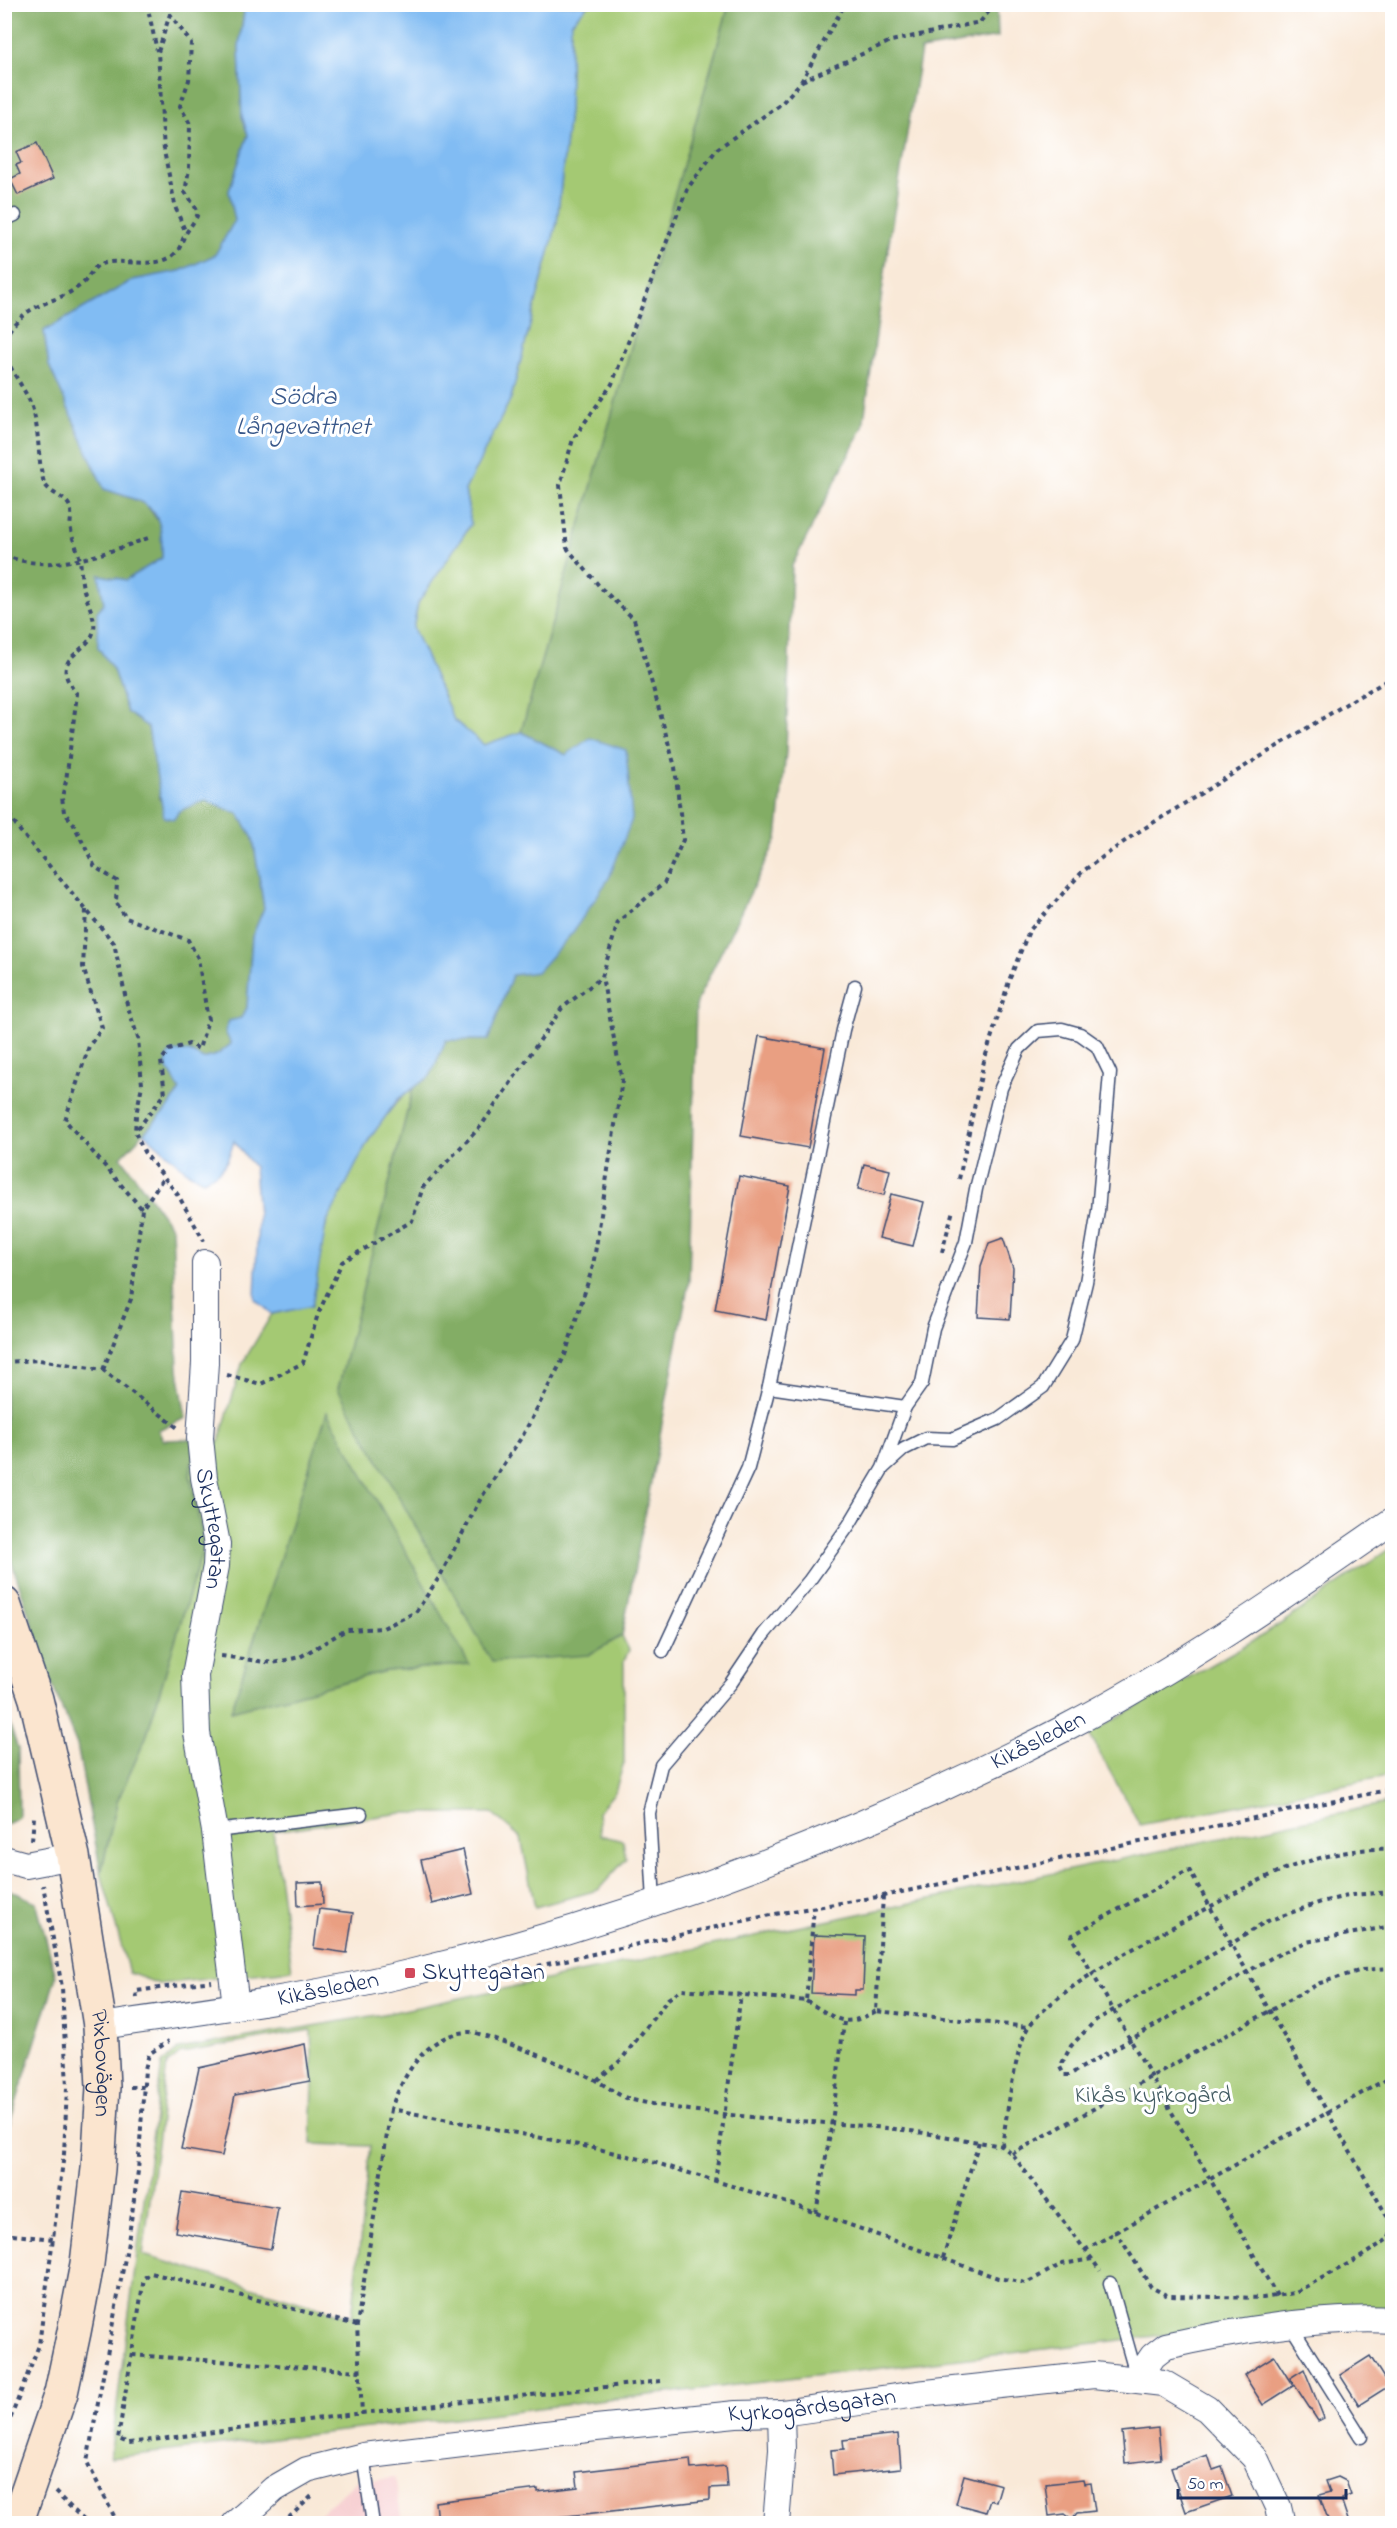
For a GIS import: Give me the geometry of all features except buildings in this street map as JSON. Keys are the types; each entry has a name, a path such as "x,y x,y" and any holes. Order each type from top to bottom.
{"street":[{"name":"Skyttegatan","path":"206,1263 205,1363 201,1425 204,1478 217,1544 195,1675 197,1733 214,1831 236,2006"},
{"name":"Kikåsleden","path":"100,2026 236,2006 410,1973 498,1950 654,1902 809,1847 897,1809 1067,1727 1268,1606 1392,1521"},
{"name":"Pixbovägen","path":"4,1604 36,1699 74,1856 100,2026 102,2099 98,2169 87,2264 61,2393 16,2523"},
{"path":"4,1859 26,1865 74,1856"},
{"path":"1137,2379 1153,2356 1166,2346 1291,2326 1373,2319 1392,2320"},
{"name":"Kyrkogårdsgatan","path":"235,2523 274,2489 307,2470 363,2456 596,2428 736,2414 781,2413 917,2394 1094,2375 1163,2383 1207,2409 1254,2458 1278,2507 1282,2523"},
{"path":"776,2523 782,2450 781,2413"}],"lane":[{"path":"663,1651 748,1468 769,1387 843,1030 855,986"},
{"path":"654,1902 649,1814 661,1765 731,1683 764,1634 809,1581 849,1525 883,1468 905,1407 922,1383 933,1328 966,1242 978,1179 1001,1088 1019,1049 1038,1031 1062,1029 1080,1034 1097,1046 1110,1073 1098,1212 1086,1282 1072,1340 1042,1387 998,1419 952,1439 926,1438 904,1449 883,1468"},
{"path":"769,1387 905,1407"},
{"path":"214,1831 361,1814"},
{"path":"1110,2283 1137,2379"},
{"path":"1291,2326 1362,2437"},
{"path":"363,2456 374,2523"}],"path":[{"path":"147,4 158,52 164,151 176,209 186,233"},
{"path":"158,52 170,14 170,4"},
{"path":"200,1651 210,1655 273,1663 300,1657 346,1630 383,1628 416,1612 440,1576 481,1498 522,1435 565,1355 593,1266 622,1080 602,977 618,922 664,883 683,840 675,767 634,619 601,588 567,548 560,485 573,439 612,384 687,189 717,149 781,104 801,82 845,4"},
{"path":"801,82 891,41 980,22 995,4"},
{"path":"4,339 10,329 32,308 81,285 97,266 108,263 137,264 165,259 176,253 186,233 198,219 198,211 185,192 189,169 190,124 180,106 189,80 191,43 170,14"},
{"path":"4,350 7,364 20,381 32,406 39,430 43,482 67,502 71,510 71,531 80,559 81,581 94,629 86,642 66,662 65,671 69,686 77,694 77,705 62,797 64,812 73,823 94,867 117,880 116,902 126,918 188,940 198,958 208,1020 199,1048 189,1044 169,1050 161,1061 165,1094 135,1132"},
{"path":"4,555 19,561 60,563 100,555 148,538"},
{"path":"957,1188 984,1061 1010,978 1029,931 1083,871 1135,834 1392,678"},
{"path":"4,807 20,831 114,943 127,1004 138,1038 142,1085 135,1132 144,1152 203,1237 206,1263"},
{"path":"86,910 83,967 102,1028 89,1046 65,1120 142,1209"},
{"path":"205,1363 230,1376 261,1384 303,1363 318,1314 342,1262 412,1221 423,1187 481,1126 562,1008 602,977"},
{"path":"103,1370 131,1299 142,1209 164,1178"},
{"path":"939,1263 955,1199"},
{"path":"4,1362 39,1360 103,1370 177,1428 201,1425"},
{"path":"534,1966 814,1907 883,1896 1392,1788"},
{"path":"4,2435 39,2346 64,2154 67,2087 62,1987 32,1836 36,1806"},
{"path":"1002,2146 1010,2093 1028,2027 1054,2002 1093,1974 1250,1884 1287,1868 1334,1856 1392,1849"},
{"path":"1277,2296 1071,1936 1189,1870 1392,2225"},
{"path":"1392,1892 1352,1895 1293,1911 1265,1922 1231,1944 1096,2020 1071,2046 1060,2067 1064,2075 1069,2075 1306,1942 1392,1926"},
{"path":"876,2011 883,1896"},
{"path":"806,2001 814,1907"},
{"path":"1012,2154 1268,2009 1320,1983 1362,1970 1392,1968"},
{"path":"597,2080 621,2060 668,1999 682,1989 806,2001 844,2022 859,2020 876,2011 1028,2027"},
{"path":"715,2182 741,1994"},
{"path":"816,2213 832,2123 844,2022"},
{"path":"362,2413 357,2325 391,2109 398,2087 424,2053 447,2036 472,2032 597,2080 616,2094 636,2101 725,2114 889,2128 1002,2146 1012,2154 1110,2283"},
{"path":"118,2523 87,2462 138,2171 145,2069 149,2054 171,2040"},
{"path":"1084,2250 1115,2230 1392,2076"},
{"path":"391,2109 594,2148 816,2213 998,2278 1026,2283 1062,2264 1092,2259"},
{"path":"943,2258 980,2142"},
{"path":"1115,2230 1151,2287 1168,2296 1263,2298 1294,2293 1359,2258 1388,2239 1392,2230"},
{"path":"4,2238 13,2235 54,2239"},
{"path":"357,2325 151,2273 144,2278 118,2439 129,2443 362,2413 661,2381"},
{"path":"132,2355 360,2371"},
{"path":"54,2491 88,2523"}],"shaded area":[{"path":"395,2477 402,2523 308,2524 357,2481"}],"green space":[{"path":"5,5 245,5 239,47 242,116 248,135 229,191 235,220 215,255 180,271 133,280 44,331 49,365 104,489 145,503 161,525 162,558 126,580 100,575 104,603 98,647 113,669 127,712 148,727 160,788 159,799 179,811 205,800 239,814 253,838 264,908 252,937 247,1008 231,1044 217,1055 203,1059 189,1051 166,1065 180,1090 169,1107 121,1157 172,1228 178,1369 186,1418 158,1430 163,1440 195,1439 190,1475 204,1545 146,1737 117,1802 101,1873 77,1745 53,1687 5,1542"},
{"path":"588,5 729,5 521,732 484,745 454,720 413,628 418,603 471,524 465,490 511,398 557,222 569,110 571,23"},
{"path":"729,5 997,5 998,37 921,50 890,236 863,427 792,566 786,752 777,839 696,1003 689,1281 622,1636 588,1655 492,1662 338,1389 413,1088 430,1076 446,1040 488,1040 512,975 566,755 521,732"},
{"path":"413,1088 338,1389 588,1655 622,1636 629,1650 624,1661 624,1762 615,1792 598,1812 600,1835 623,1841 626,1859 598,1890 535,1907 521,1838 492,1813 402,1813 273,1831 292,1970 159,1984 129,1973 101,1873 117,1802 146,1737 204,1545 190,1475 195,1439 219,1442 242,1364 272,1314 312,1305 327,1223 363,1150 400,1099","holes":["327,1413 468,1664 386,1671 231,1711"]},
{"path":"327,1412 469,1664 386,1671 231,1711"},
{"path":"1392,1547 1392,1775 1140,1825 1089,1734 1270,1631"},
{"path":"4,1708 18,1749 19,1818 5,1825"},
{"name":"Kikås kyrkogård","path":"1392,1802 1392,2296 1388,2309 110,2458 162,2063 179,2049 389,2013","holes":["311,2030 313,2084 311,2144 370,2146 352,2317 143,2255 167,2064 181,2053"]},
{"path":"5,1888 36,1902 56,1977 5,2138"}],"water":[{"name":"Södra Långevattnet","path":"245,5 588,5 571,23 569,110 557,222 511,398 465,490 471,524 418,603 413,628 454,720 484,745 521,732 566,755 590,738 626,750 632,819 609,878 573,932 537,972 512,975 488,1040 446,1040 430,1076 398,1099 368,1141 326,1224 312,1306 272,1314 255,1299 258,1216 254,1167 234,1141 224,1165 216,1173 203,1180 189,1173 144,1133 169,1107 180,1090 166,1065 168,1055 182,1051 203,1059 217,1055 231,1044 225,1031 229,1021 241,1018 247,1008 252,937 264,908 253,838 239,814 205,800 179,811 174,819 164,817 148,727 127,712 113,669 98,647 97,612 104,603 99,575 126,580 162,558 160,527 151,509 143,503 104,489 49,365 44,331 133,280 180,271 215,255 235,220 229,191 248,135 242,116 239,47"}],"place":[{"name":"Skyttegatan","path":"410,1973"}]}
